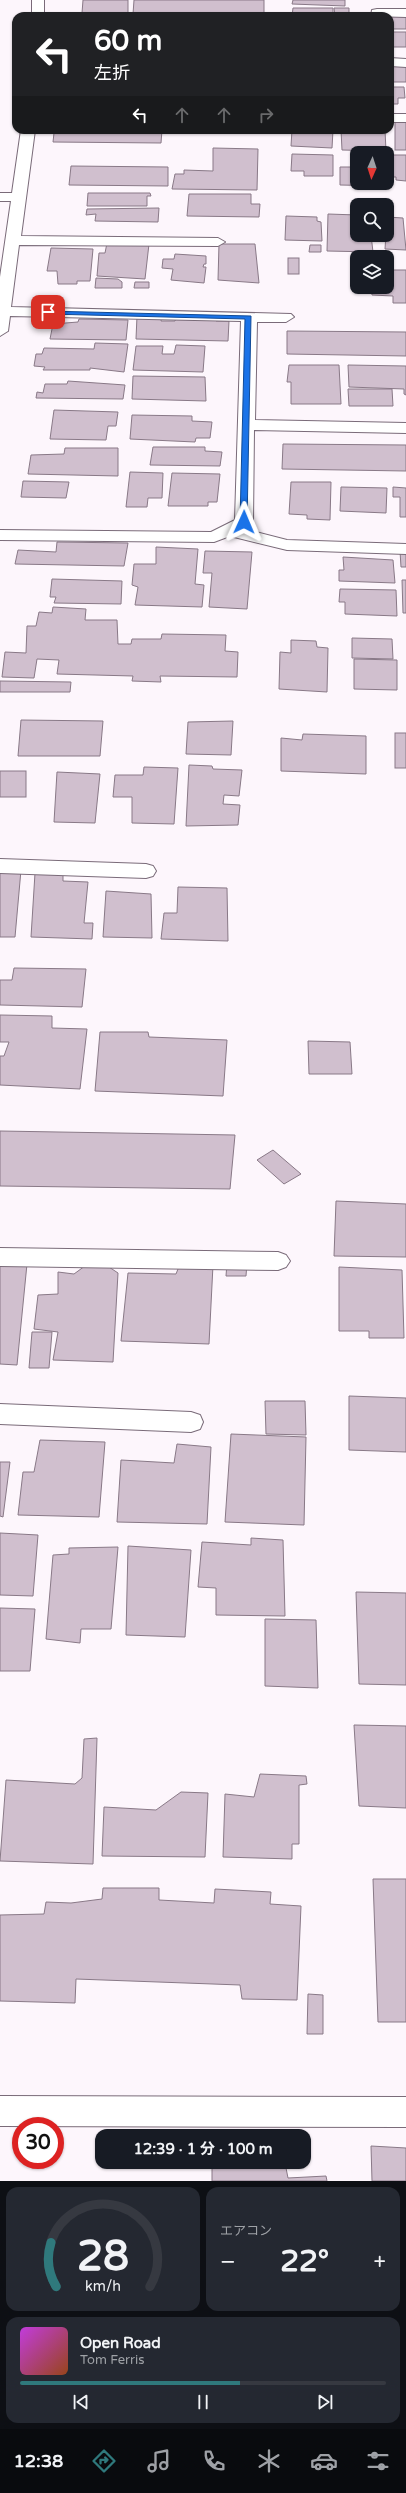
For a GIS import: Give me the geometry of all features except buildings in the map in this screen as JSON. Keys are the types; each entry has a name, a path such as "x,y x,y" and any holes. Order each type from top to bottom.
{"street":[{"path":"38,0 38,12"},
{"path":"394,13 406,13"},
{"path":"394,62 406,63"},
{"path":"394,118 406,118"},
{"path":"0,331 1,311 20,198 28,134"},
{"path":"0,197 20,198"},
{"path":"13,240 218,242"},
{"path":"1,311 286,317"},
{"path":"0,536 214,537 244,522 249,317"},
{"path":"246,425 406,428"},
{"path":"228,530 287,545 406,549"},
{"path":"0,866 146,871"},
{"path":"0,1257 278,1261"},
{"path":"0,1414 191,1422"},
{"path":"0,2111 406,2112"}],"route":[{"path":"48,312 249,317 244,522"}]}
